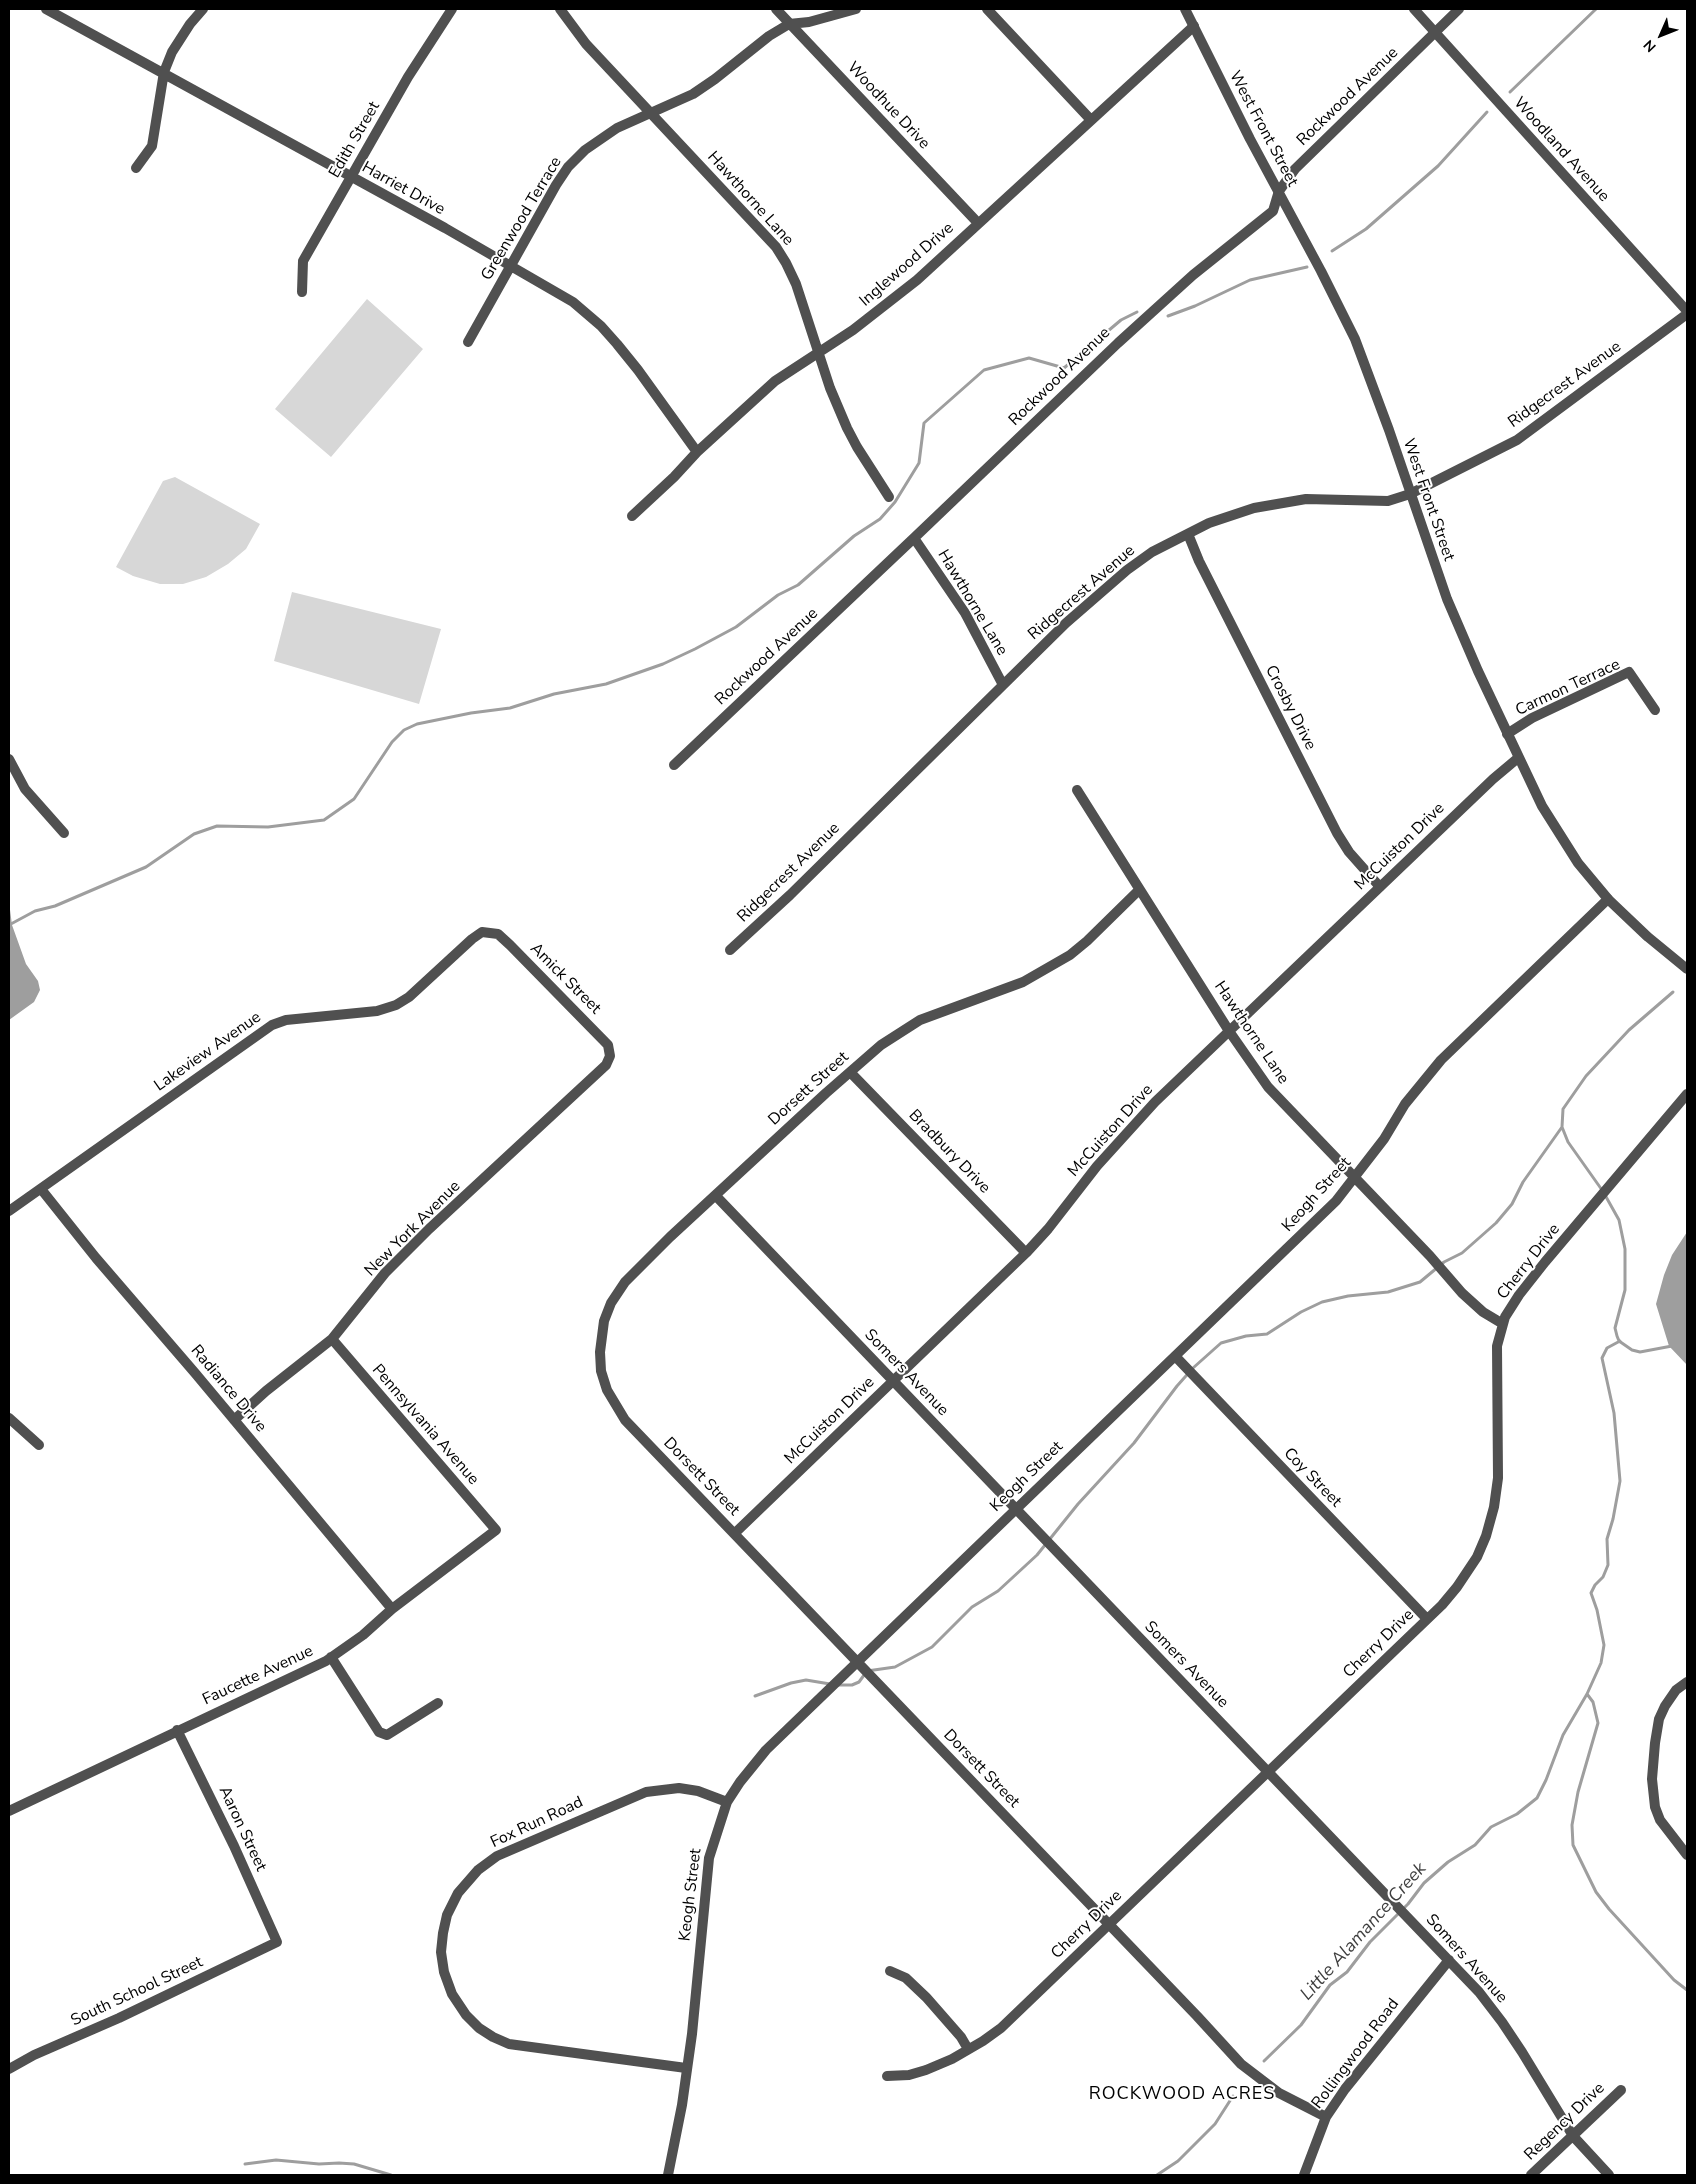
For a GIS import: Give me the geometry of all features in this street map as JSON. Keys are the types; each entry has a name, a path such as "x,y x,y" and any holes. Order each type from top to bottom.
{"street":[{"name":"Harriet Drive","path":"46,9 164,72 573,302 602,326 638,370 696,452"},
{"path":"136,168 152,146 164,72 172,52 182,35 203,9"},
{"name":"Edith Street","path":"302,292 303,261 408,77 452,9"},
{"name":"Hawthorne Lane","path":"560,9 586,44 776,248 796,284 818,352 847,428 889,496"},
{"name":"Woodhue Drive","path":"776,9 978,223"},
{"name":"Greenwood Terrace","path":"468,342 568,167 602,137 617,128 693,94 715,80 769,36 789,24 809,22 856,9"},
{"path":"986,9 1091,120"},
{"name":"West Front Street","path":"1185,9 1250,139 1280,191 1355,339 1366,365 1446,599 1518,758 1542,806 1578,863 1608,899 1648,937 1687,970"},
{"name":"Woodland Avenue","path":"1414,9 1687,312"},
{"name":"Rockwood Avenue","path":"674,765 1118,342 1194,275 1273,211 1280,191 1295,169 1459,9"},
{"name":"Inglewood Drive","path":"632,516 674,477 696,452 768,386 886,306 1194,26"},
{"name":"Ridgecrest Avenue","path":"730,950 796,888 1066,623 1126,570 1152,552 1231,514 1280,502 1306,499 1374,502 1388,501 1410,494 1517,440 1687,312"},
{"name":"Crosby Drive","path":"1188,534 1199,561 1337,833 1349,852 1380,887"},
{"name":"Hawthorne Lane","path":"914,538 965,613 1002,685"},
{"name":"Carmon Terrace","path":"1507,734 1532,718 1630,672 1655,710"},
{"name":"McCuiston Drive","path":"735,1533 1026,1252 1129,1130 1229,1031 1493,778 1518,758"},
{"path":"9,759 25,789 64,833"},
{"name":"Hawthorne Lane","path":"1077,790 1229,1031 1268,1087 1462,1292 1483,1312 1503,1324"},
{"name":"Dorsett Street","path":"1139,890 1070,955 1023,982 920,1020 881,1045 850,1072 670,1237 625,1282 617,1292 604,1321 600,1352 601,1371 607,1390 625,1420 1241,2064 1279,2093 1326,2117"},
{"name":"Keogh Street","path":"668,2175 682,2105 692,2034 706,1877 717,1831 727,1802 740,1782 766,1750 1336,1201 1355,1178 1405,1104 1441,1060 1608,899"},
{"name":"Lakeview Avenue","path":"9,1211 263,1030 286,1020 377,1011 396,1005 409,997 472,939 482,932 490,932"},
{"name":"Amick Street","path":"490,932 498,934 510,945 600,1035 608,1045 610,1056"},
{"name":"New York Avenue","path":"234,1420 266,1391 332,1339 386,1273 429,1229 559,1110 606,1065 610,1056"},
{"name":"Bradbury Drive","path":"850,1072 1026,1252"},
{"name":"Cherry Drive","path":"887,2076 909,2075 926,2070 968,2050 1001,2028 1427,1619 1457,1587 1477,1557 1493,1508 1498,1478 1497,1346 1505,1318 1524,1288 1687,1094"},
{"name":"Radiance Drive","path":"41,1188 96,1258 392,1608"},
{"name":"Somers Avenue","path":"716,1196 1449,1960 1502,2022 1573,2136 1609,2175"},
{"name":"Pennsylvania Avenue","path":"332,1339 496,1530"},
{"name":"Coy Street","path":"1175,1356 1427,1619"},
{"path":"9,1418 39,1444"},
{"name":"Faucette Avenue","path":"9,1811 331,1657 362,1635 392,1608 496,1530"},
{"path":"331,1657 378,1732 387,1735 438,1703"},
{"path":"1687,1682 1676,1690 1664,1706 1659,1719 1652,1779 1655,1808 1660,1820 1687,1855"},
{"name":"Aaron Street","path":"177,1730 234,1846 277,1942"},
{"name":"Fox Run Road","path":"686,2068 510,2044 493,2038 466,2015 452,1994 444,1972 441,1952 443,1933 447,1915 458,1893 478,1870 498,1856 646,1792 679,1788 698,1791 727,1802"},
{"name":"South School Street","path":"9,2069 34,2055 119,2018 277,1942"},
{"name":"Rollingwood Road","path":"1304,2175 1326,2117 1345,2088 1449,1960"},
{"path":"890,1971 906,1978 926,1997 962,2038 968,2050"},
{"name":"Regency Drive","path":"1531,2175 1621,2090"}],"shaded area":[{"path":"367,299 423,349 331,457 275,409"},
{"path":"175,477 260,524 246,549 228,564 206,577 183,584 160,584 133,576 116,567 163,481"},
{"path":"292,592 441,629 419,704 274,661"},
{"path":"9,902 12,925 26,964 38,981 40,990 34,1002 9,1020"},
{"path":"1687,1232 1687,1365 1669,1346 1656,1304 1672,1255"}],"waterway":[{"path":"1510,92 1596,9"},
{"path":"1332,251 1366,229 1438,166 1487,112"},
{"path":"1168,316 1195,306 1250,280 1307,267"},
{"path":"9,925 35,911 55,906 146,867 194,834 217,826 268,827 324,820 354,799 392,742 404,730 417,724 471,713 510,708 554,694 606,684 663,664 736,627 778,595 798,585 854,536 880,519 895,502 919,463 924,423 984,370 1029,358 1064,368 1121,320 1137,312"},
{"name":"Little Alamance Creek","path":"1602,1190 1568,1142 1562,1127 1563,1109 1586,1076 1629,1030 1673,992"},
{"path":"836,1685 852,1685 859,1682 867,1671 895,1667 932,1647 972,1607 998,1591 1037,1555 1078,1504 1134,1443 1177,1386 1193,1368 1221,1343 1246,1336 1267,1334 1301,1312 1322,1302 1348,1296 1388,1292 1420,1282 1444,1262 1462,1253 1496,1223 1512,1204 1523,1182 1562,1127"},
{"name":"Little Alamance Creek","path":"1605,1195 1619,1220 1625,1249 1625,1290 1615,1328 1619,1341 1632,1350 1640,1352 1672,1346"},
{"name":"Little Alamance Creek","path":"1264,2061 1301,2025 1330,1985 1347,1972 1370,1942 1408,1904 1424,1883 1448,1862 1475,1845 1491,1827 1517,1814 1537,1798 1546,1780 1563,1735 1587,1694 1601,1663 1604,1645 1597,1610 1591,1593 1595,1585 1603,1577 1608,1565 1607,1539 1620,1481 1614,1413 1602,1358 1607,1348 1620,1341"},
{"path":"755,1696 791,1683 806,1680 830,1684"},
{"path":"1587,1694 1593,1702 1598,1723 1578,1792 1572,1825 1573,1845 1596,1892 1609,1909 1674,1980 1687,1990"},
{"name":"Little Alamance Creek","path":"1157,2175 1178,2161 1215,2124 1233,2096"},
{"name":"Little Alamance Creek","path":"245,2164 276,2160 319,2164 354,2164 391,2175"}],"district":[{"name":"ROCKWOOD ACRES","path":"1182,2095"}]}
